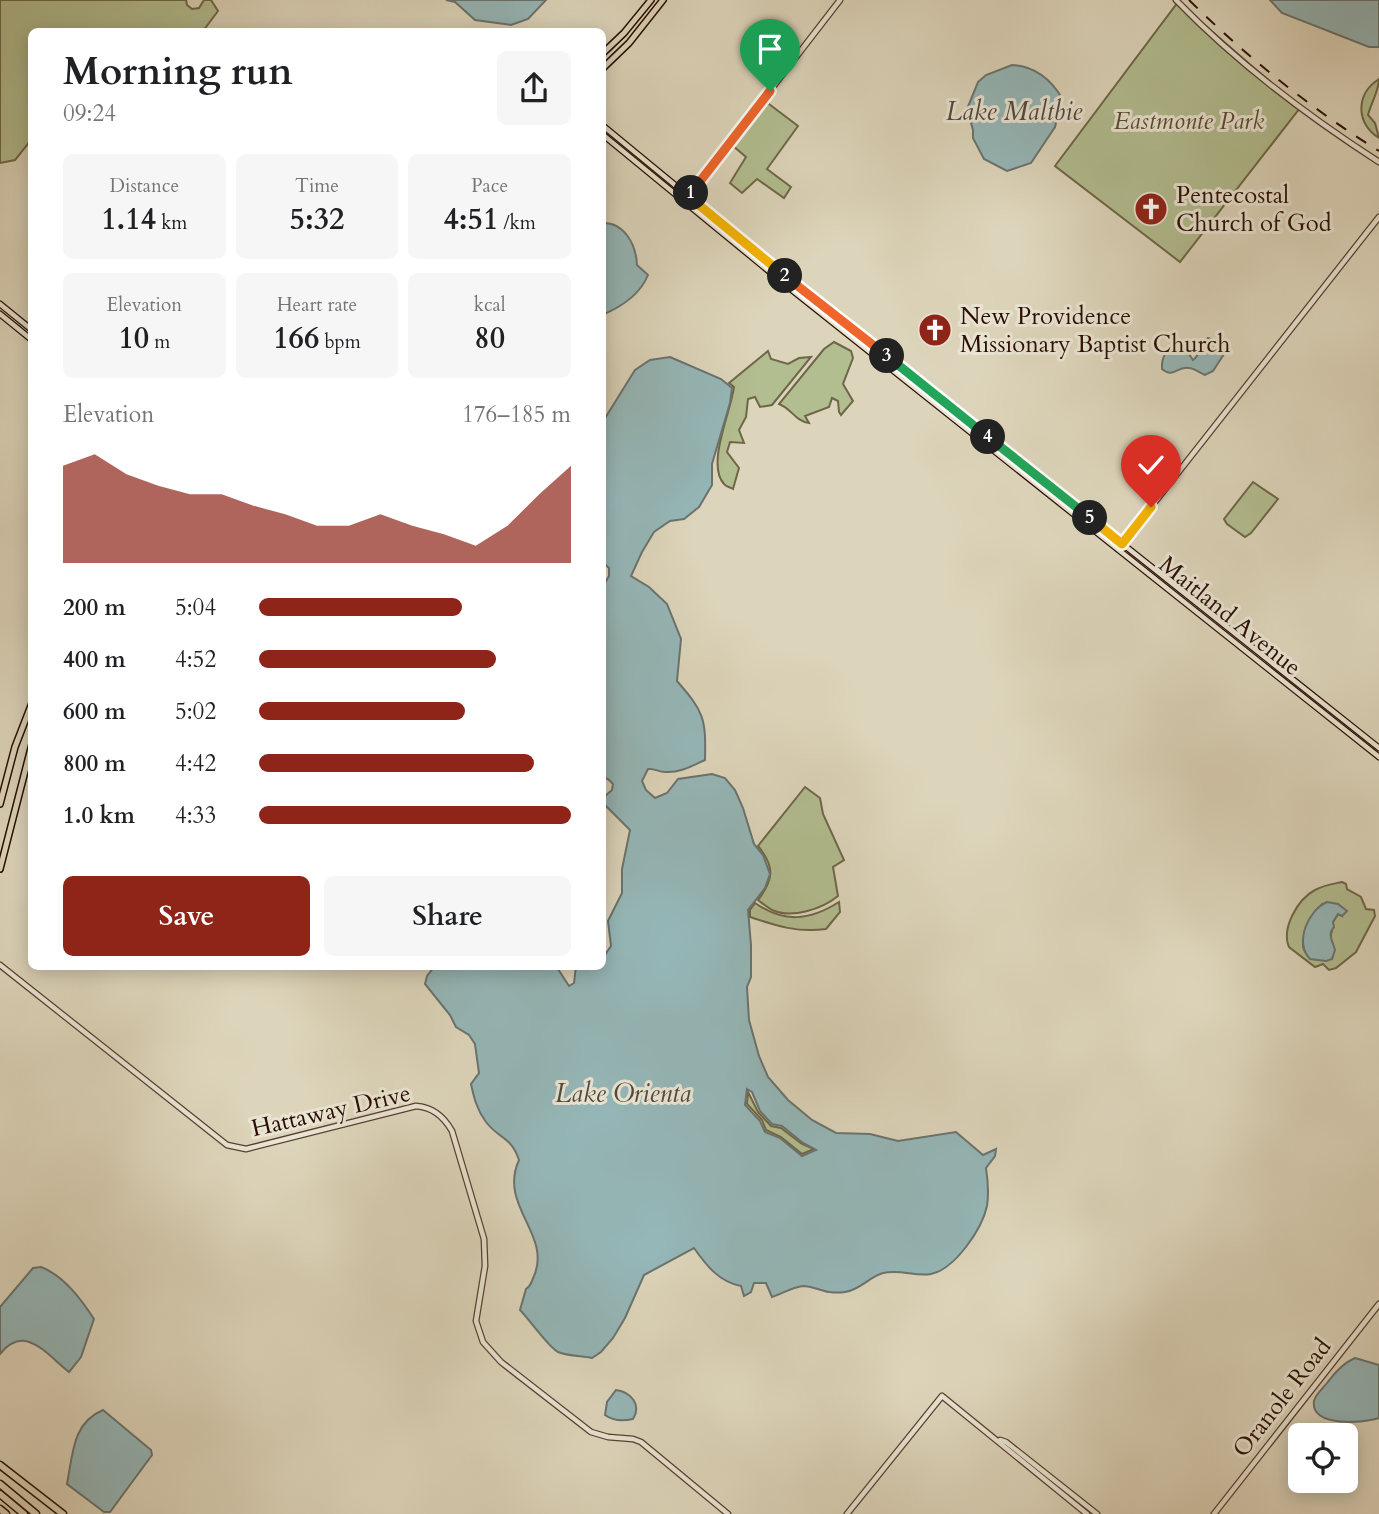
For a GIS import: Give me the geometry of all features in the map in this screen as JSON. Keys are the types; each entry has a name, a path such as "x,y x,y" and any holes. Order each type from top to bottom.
{"highway":[{"path":"0,1463 62,1514"},
{"path":"0,1484 36,1514"},
{"path":"0,1494 24,1514"}],"main road":[{"path":"652,0 655,10"},
{"path":"606,50 652,0"},
{"path":"606,65 629,43 663,0"},
{"path":"0,804 15,747 28,713"},
{"path":"0,869 28,760"}],"street":[{"path":"684,202 840,0"},
{"path":"1176,0 1232,53 1279,92 1379,162"},
{"name":"Maitland Avenue","path":"606,128 777,269 1379,748"},
{"name":"Maitland Avenue","path":"606,137 1379,757"},
{"path":"1118,550 1379,216"},
{"path":"0,304 28,327"},
{"path":"0,314 28,337"},
{"name":"Hattaway Drive","path":"0,965 227,1145 246,1149 416,1106 434,1111 446,1121 452,1132 484,1239 485,1266 476,1321 486,1348 582,1426 600,1435 640,1442 728,1514"},
{"name":"Oranole Road","path":"1214,1514 1379,1304"},
{"path":"847,1514 943,1396 1087,1514"},
{"path":"999,1440 1006,1441 1097,1514"}],"green space":[{"path":"0,0 186,0 192,9 199,8 204,0 211,0 218,11 205,28 28,28 28,144 15,160 0,163"},
{"name":"Eastmonte Park","path":"1178,2 1300,108 1180,262 1055,166"},
{"path":"1379,79 1368,115 1375,123 1379,138 1366,125 1361,109 1366,93"},
{"path":"765,101 798,126 767,169 791,187 784,198 757,179 742,193 730,183 746,157 732,145"},
{"path":"834,342 851,351 853,358 843,384 853,401 841,415 838,401 832,398 829,407 805,416 809,423 804,422 779,404 824,349"},
{"path":"768,351 771,359 788,364 799,358 811,357 772,405 760,407 755,397 748,399 746,417 739,430 744,443 730,442 727,452 739,468 733,489 724,484 719,475 718,464 718,451 734,387 729,383"},
{"path":"1253,482 1278,499 1245,537 1224,519"},
{"path":"805,787 820,798 823,814 844,860 833,867 838,896 824,905 806,911 780,913 758,900 770,879 770,867 758,846"},
{"path":"1342,882 1347,889 1361,897 1366,909 1374,910 1375,916 1356,952 1336,968 1329,970 1323,964 1315,967 1289,947 1289,923 1297,907 1309,894 1322,887","holes":["1322,904 1338,904 1342,916 1338,914 1333,922 1332,959 1318,959 1308,955 1303,942 1310,923"]},
{"path":"839,902 840,912 826,929 797,929 750,917 750,910 755,903 776,914 797,917 817,913"},
{"path":"748,1092 758,1112 771,1126 781,1128 802,1144 814,1149 802,1154 781,1137 766,1130 762,1120 747,1104"}],"water":[{"path":"446,0 546,0 528,19 511,25 475,20 455,2"},
{"path":"1270,0 1379,0 1379,47 1369,47 1282,13"},
{"name":"Lake Maltbie","path":"1012,65 1028,68 1042,75 1062,98 1055,127 1031,163 1007,171 984,159 973,138 967,109 978,82 986,75"},
{"path":"606,224 617,226 627,236 634,249 637,265 648,275 640,289 606,313"},
{"path":"1208,338 1221,343 1226,351 1213,371 1205,375 1191,368 1172,373 1162,369 1164,356 1172,345 1181,342 1193,360"},
{"name":"Lake Orienta","path":"670,357 721,379 732,388 712,464 712,485 699,507 684,519 670,521 654,532 631,576 649,587 667,604 681,639 677,681 702,716 705,734 705,760 676,771 648,769 642,781 646,790 655,798 667,793 678,779 712,774 725,778 735,790 754,844 763,855 770,874 765,888 748,910 751,977 747,987 749,1020 768,1077 788,1100 812,1120 836,1133 870,1134 898,1141 956,1132 983,1155 996,1149 995,1156 986,1168 988,1201 980,1226 958,1256 940,1271 925,1275 883,1273 855,1289 838,1293 803,1286 772,1297 766,1283 754,1283 751,1292 744,1296 741,1286 720,1277 694,1248 644,1275 613,1338 592,1358 558,1352 520,1310 538,1261 532,1233 515,1192 514,1176 519,1160 509,1142 486,1122 476,1104 471,1084 479,1073 475,1044 469,1035 456,1027 450,1015 425,984 432,970 559,970 569,986 574,983 576,970 606,970 606,953 611,946 608,921 622,893 622,869 630,830 606,806 606,795 612,790 613,784 606,779 606,581 609,568 606,565 606,417 635,370 650,360","holes":["747,1089 752,1092 760,1111 772,1124 782,1126 816,1150 802,1156 780,1138 765,1132 760,1121 745,1105"]},
{"path":"1327,902 1338,904 1347,911 1342,916 1338,914 1333,922 1331,935 1335,950 1332,959 1310,959 1303,944 1305,928 1314,912"},
{"path":"41,1267 64,1282 94,1319 81,1357 69,1372 44,1350 27,1341 9,1345 0,1354 0,1307 33,1268"},
{"path":"1355,1358 1379,1365 1379,1418 1340,1422 1321,1416 1315,1410 1316,1396 1340,1368"},
{"path":"616,1390 626,1393 634,1400 636,1409 633,1419 619,1420 605,1415 607,1402"},
{"path":"103,1410 151,1450 152,1455 110,1512 104,1512 67,1484 80,1431 85,1423"}],"railway":[{"path":"1189,0 1233,42 1280,81 1379,151"}],"place":[{"name":"Pentecostal Church of God","path":"1151,209"},
{"name":"New Providence Missionary Baptist Church","path":"935,330"}],"route":[{"path":"770,91 688,196 1122,544 1151,507"}]}
